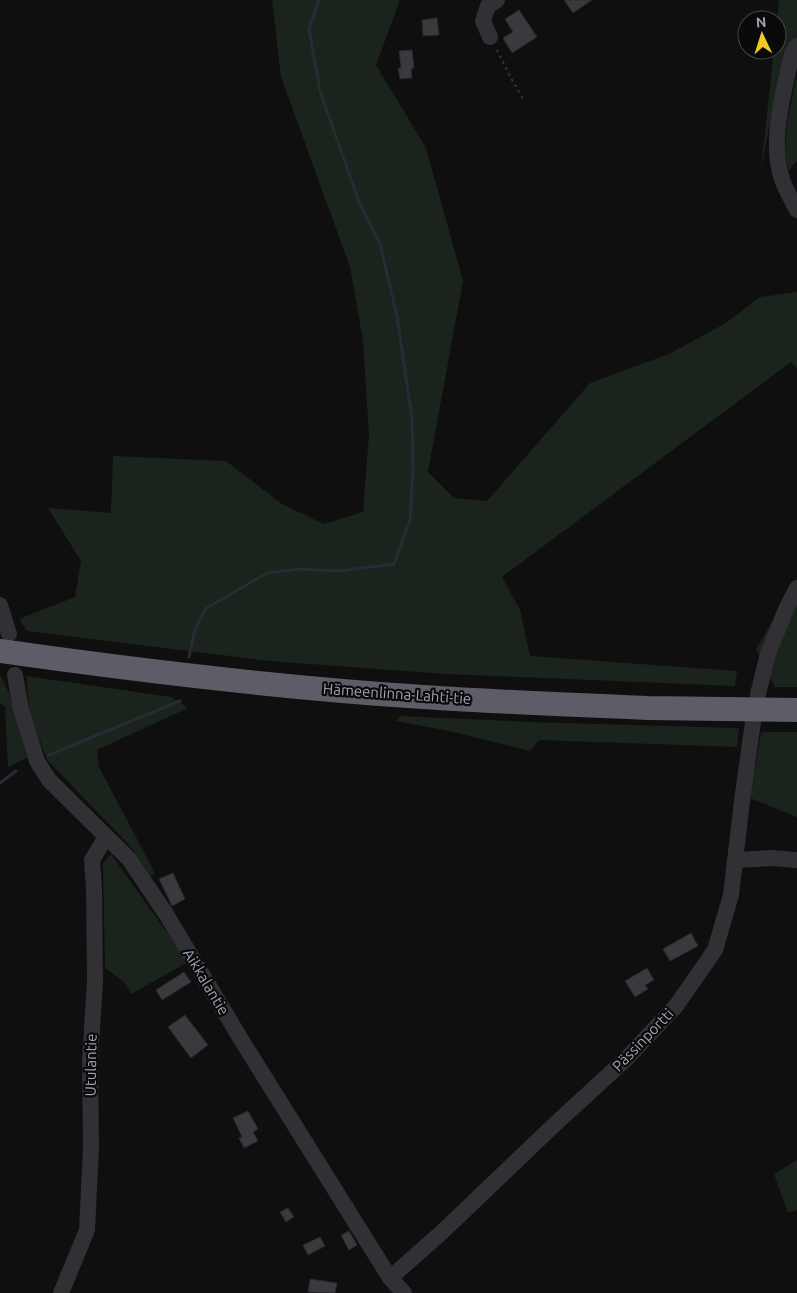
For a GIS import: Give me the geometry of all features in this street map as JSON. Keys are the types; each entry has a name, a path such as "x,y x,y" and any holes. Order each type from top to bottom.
{"highway":[{"name":"Hämeenlinna-Lahti-tie","path":"5,643 77,662 305,688 533,703 650,708 797,710"}],"street":[{"path":"490,37 483,21 488,6 496,0"},
{"path":"797,46 792,54 778,124 777,155 783,181 797,210"},
{"path":"758,694 768,654 787,607 797,588"},
{"path":"0,605 5,643"},
{"name":"Aikkalantie","path":"15,675 21,709 37,761 49,780 129,859 166,914 242,1041 390,1278 404,1293"},
{"name":"Pässinportti","path":"390,1278 442,1233 627,1058 676,1006 715,950 731,895 753,722"},
{"name":"Utulantie","path":"61,1293 87,1230 91,1148 90,1062 96,982 92,860 106,836"},
{"path":"736,860 771,858 797,860"}],"path":[{"path":"490,37 524,100"}],"shaded area":[{"path":"272,0 400,0 376,65 426,148 463,281 428,472 454,498 487,501 590,383 669,354 726,323 760,297 797,292 797,369 791,362 502,577 520,610 530,656 737,671 735,686 445,674 270,661 27,631 19,619 75,597 81,561 48,508 111,513 113,456 226,461 282,504 324,524 363,512 369,434 363,341 350,267 281,77"},
{"path":"779,0 797,0 797,40 787,49 787,10 778,10"},
{"path":"773,60 782,60 761,169"},
{"path":"797,75 797,161 788,171 785,150 787,122"},
{"path":"797,580 797,687 775,687 756,649"},
{"path":"0,675 12,699 27,758 8,767 5,707 0,703"},
{"path":"26,676 171,697 188,708 97,750 99,767 155,873 150,877 132,848 48,761 30,716"},
{"path":"400,716 739,728 737,747 539,740 530,751 449,731 396,721"},
{"path":"761,732 797,732 797,817 750,798"},
{"path":"111,854 188,962 131,994 124,982 105,968 103,863"},
{"path":"797,1160 797,1210 788,1213 774,1174"}],"building":[{"path":"564,0 592,0 573,13"},
{"path":"519,10 537,37 512,53 503,38 513,32 505,19"},
{"path":"437,18 439,35 423,36 422,20"},
{"path":"412,50 414,68 411,69 412,78 400,79 398,68 401,68 399,51"},
{"path":"173,873 185,899 172,906 159,879"},
{"path":"691,933 698,946 670,961 663,949"},
{"path":"647,968 654,980 645,985 648,989 635,997 625,981"},
{"path":"184,972 191,982 162,1000 156,990"},
{"path":"185,1015 208,1045 191,1058 168,1027"},
{"path":"248,1111 258,1129 253,1132 258,1141 244,1148 239,1138 242,1137 233,1118"},
{"path":"288,1208 294,1217 286,1222 280,1212"},
{"path":"349,1231 357,1245 349,1250 341,1235"},
{"path":"320,1237 325,1246 308,1255 303,1245"},
{"path":"310,1279 337,1283 335,1293 308,1292"}],"waterway":[{"path":"189,657 195,629 205,609 267,573 298,569 339,571 394,564 410,520 413,469 412,419 397,316 380,244 359,202 320,91 309,29 319,0"},
{"path":"49,755 180,701"},
{"path":"0,783 16,771"}]}
